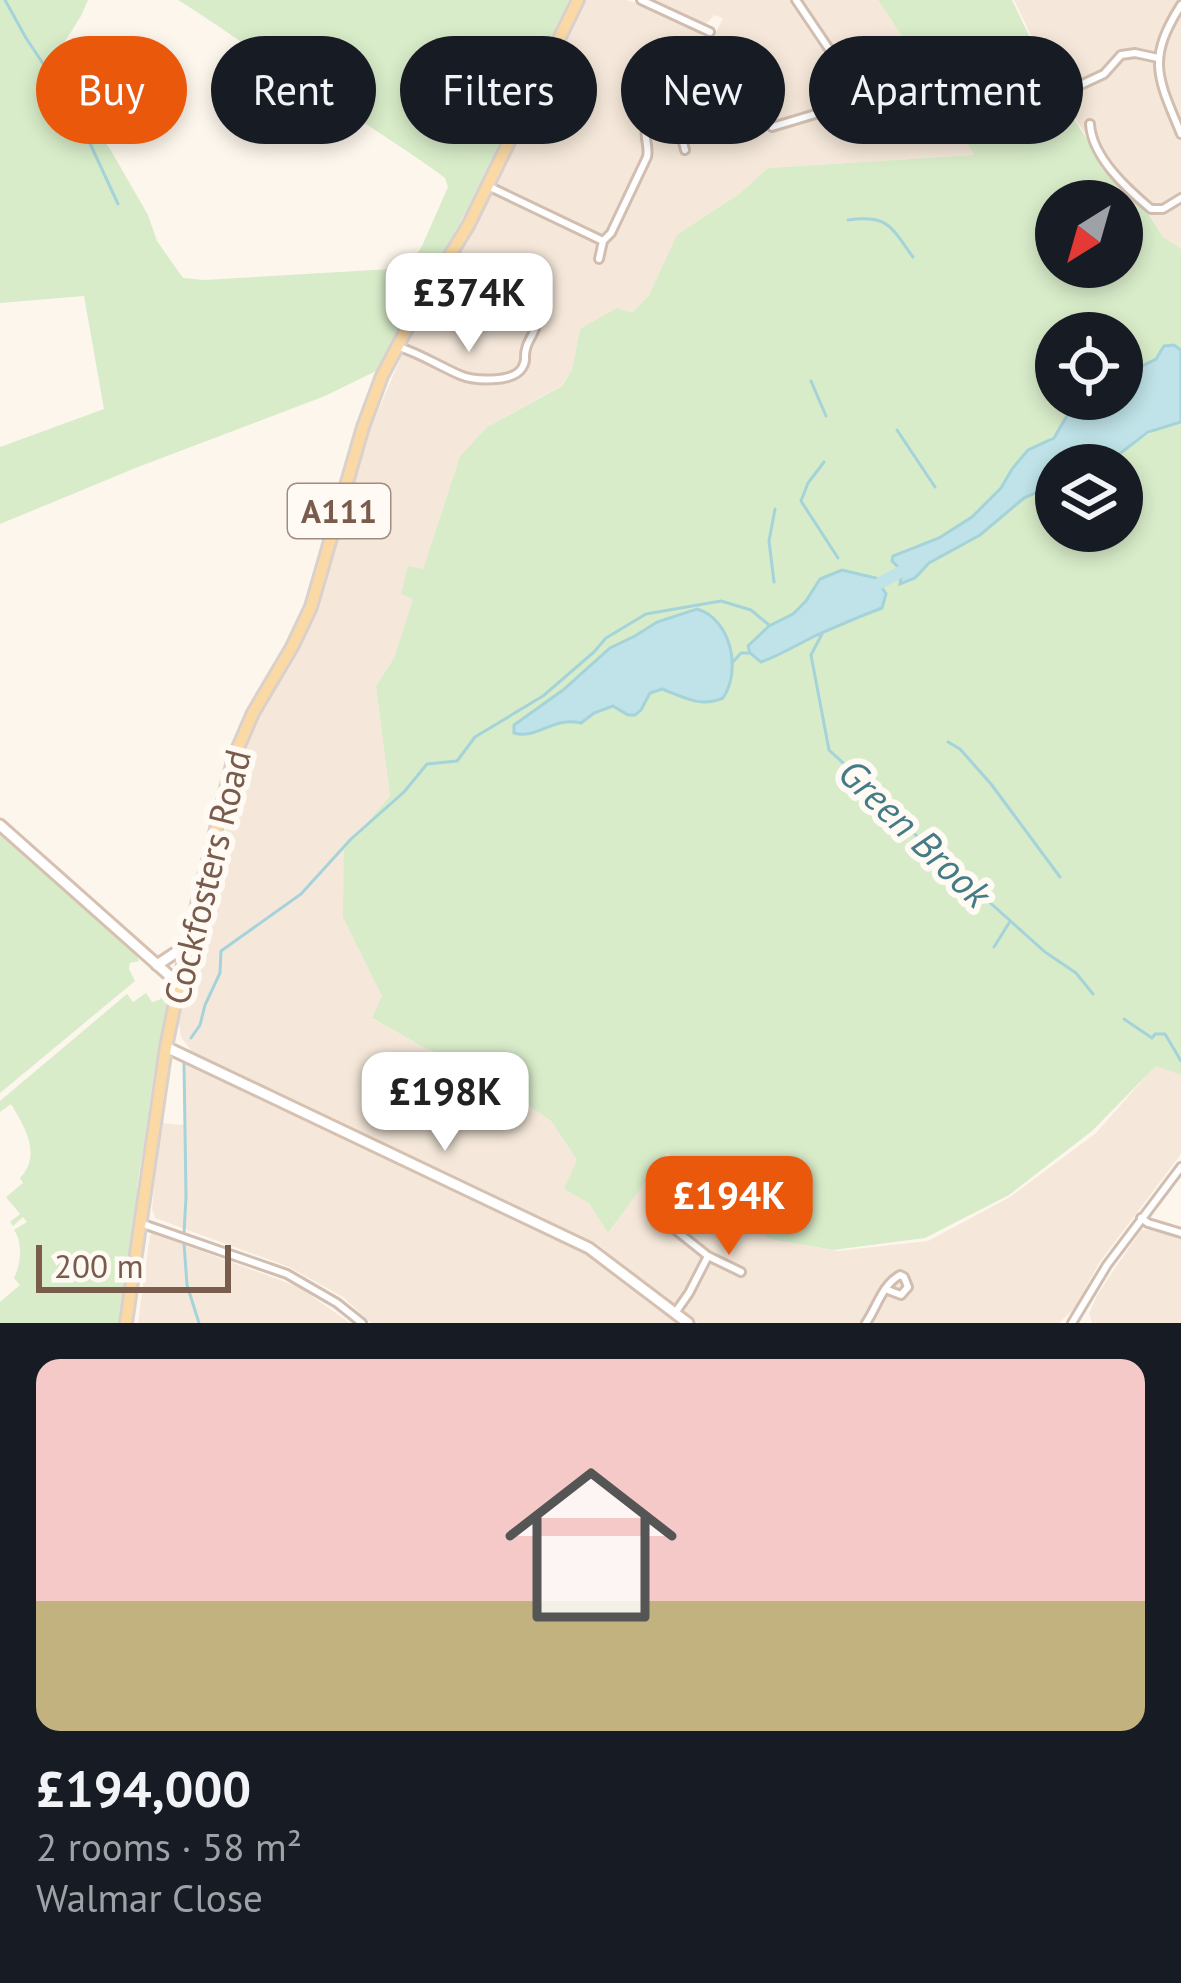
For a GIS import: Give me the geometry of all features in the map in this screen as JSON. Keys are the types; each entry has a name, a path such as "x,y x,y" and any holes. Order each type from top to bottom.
{"main road":[{"name":"Cockfosters Road","path":"126,1323 166,1047 234,758 311,607 363,427 397,346 488,186 578,0"}],"street":[{"path":"642,0 710,32"},
{"path":"796,0 820,36"},
{"path":"1181,5 1165,30 1158,58 1161,85 1181,134"},
{"path":"1083,84 1104,74 1121,55 1158,58"},
{"path":"1090,124 1099,153 1139,200 1151,209 1163,209 1181,198"},
{"path":"598,259 647,157 647,144"},
{"path":"684,144 685,150"},
{"path":"488,186 603,241"},
{"path":"397,346 463,376 502,379 518,374 536,324"},
{"path":"459,386 463,376"},
{"path":"0,824 180,985"},
{"path":"157,965 188,945"},
{"path":"166,1047 589,1248 688,1323"},
{"path":"1072,1323 1107,1265 1181,1167"},
{"path":"662,1216 708,1256 741,1272"},
{"path":"1141,1218 1181,1233"},
{"path":"141,1224 287,1274 362,1323"},
{"path":"675,1313 708,1256"},
{"path":"866,1323 885,1289"},
{"path":"1080,1313 1083,1323"}],"shaded area":[{"path":"586,0 626,0 702,34 621,36 621,144 785,144 785,36 714,36 723,18 714,15 706,24 653,0 878,0 902,36 809,36 809,144 969,144 975,155 768,168 678,235 649,295 632,313 580,329 572,371 561,386 487,427 460,456 394,658 376,686 390,796 344,849 382,996 373,1019 479,1072 551,1121 577,1160 589,1203 609,1232 666,1153 771,1239 837,1251 928,1241 1010,1197 1095,1134 1156,1065 1181,1075 1181,1154 1099,1263 1075,1308 1059,1323 698,1323 596,1243 193,1053 181,1037 179,1023 188,978 224,836 238,756 308,626 359,455 405,348 516,144 597,144 597,36 569,36"},
{"path":"1014,0 1181,0 1181,250 1163,237 1143,207 1143,180 1117,180 1083,130 1083,36 1031,36"},
{"path":"186,1062 586,1253 678,1323 371,1323 343,1297 289,1267 155,1218 160,1123 184,1125"},
{"path":"1141,1230 1181,1238 1181,1323 1092,1323 1089,1314 1097,1295"},
{"path":"152,1233 299,1287 350,1323 138,1323"}],"green space":[{"path":"0,0 88,0 68,36 36,36 36,144 106,144 148,215 157,241 183,278 204,280 408,268 448,187 445,178 376,131 376,36 233,36 178,0 569,0 552,36 400,36 400,144 500,144 376,371 325,396 0,524 0,447 104,409 84,296 0,303"},
{"path":"878,0 1012,0 1029,36 902,36"},
{"path":"1083,133 1117,180 1035,180 1035,288 1143,288 1143,208 1163,237 1181,249 1181,349 1164,345 1156,358 1143,365 1143,312 1035,312 1035,420 1065,420 1046,444 1035,444 1035,552 1143,552 1143,444 1134,444 1158,428 1181,423 1181,1075 1156,1066 1092,1131 1009,1195 925,1238 833,1250 770,1239 667,1153 608,1233 589,1203 564,1189 577,1160 551,1121 479,1072 372,1018 382,996 343,917 344,849 390,796 376,686 394,658 413,599 401,594 408,566 423,569 460,456 487,427 562,386 572,370 580,329 617,308 632,313 649,295 677,235 739,194 768,168 974,155 968,144 1083,144"},
{"path":"0,832 126,944 139,961 130,963 135,981 0,1093"},
{"path":"146,993 152,1002 166,993 170,997 153,1083 120,1323 0,1323 0,1302 20,1285 14,1278 20,1254 14,1230 27,1222 23,1217 13,1226 10,1222 20,1214 6,1197 23,1183 20,1178 31,1151 11,1104 0,1112 0,1101 127,994 133,1002"}],"water":[{"path":"1164,346 1181,350 1181,422 1148,432 1132,444 1041,444 1054,438 1065,420 1143,420 1143,366 1156,359"},
{"path":"1035,447 1035,493 980,535 900,584 902,571 893,556 939,538 972,517 1001,488"},
{"path":"842,570 876,578 886,594 882,608 761,662 750,653 748,646 769,626 793,614 820,579"},
{"path":"697,609 718,623 730,647 732,674 723,698 699,702 662,689 650,693 635,715 613,706 581,723 514,733 514,725 610,648 657,622"}],"waterway":[{"path":"5,0 76,113 118,204"},
{"path":"848,220 880,221 913,257"},
{"path":"811,381 826,416"},
{"path":"897,430 935,487"},
{"path":"824,462 801,501 838,558"},
{"path":"774,582 769,541 775,509"},
{"path":"880,583 902,571"},
{"path":"191,1038 220,973 221,951 301,894 427,764 457,761 475,737 543,696 606,638 646,614 721,601 751,610 769,625"},
{"name":"Green Brook","path":"822,634 811,655 829,750 977,897 987,900 1076,973 1093,994"},
{"path":"732,663 741,653 750,653"},
{"path":"948,742 991,784 1060,877"},
{"path":"994,947 1009,923"},
{"name":"Green Brook","path":"1124,1019 1152,1038 1165,1034 1181,1061"},
{"path":"184,1063 184,1233"},
{"path":"184,1243 187,1285 199,1323"}]}
